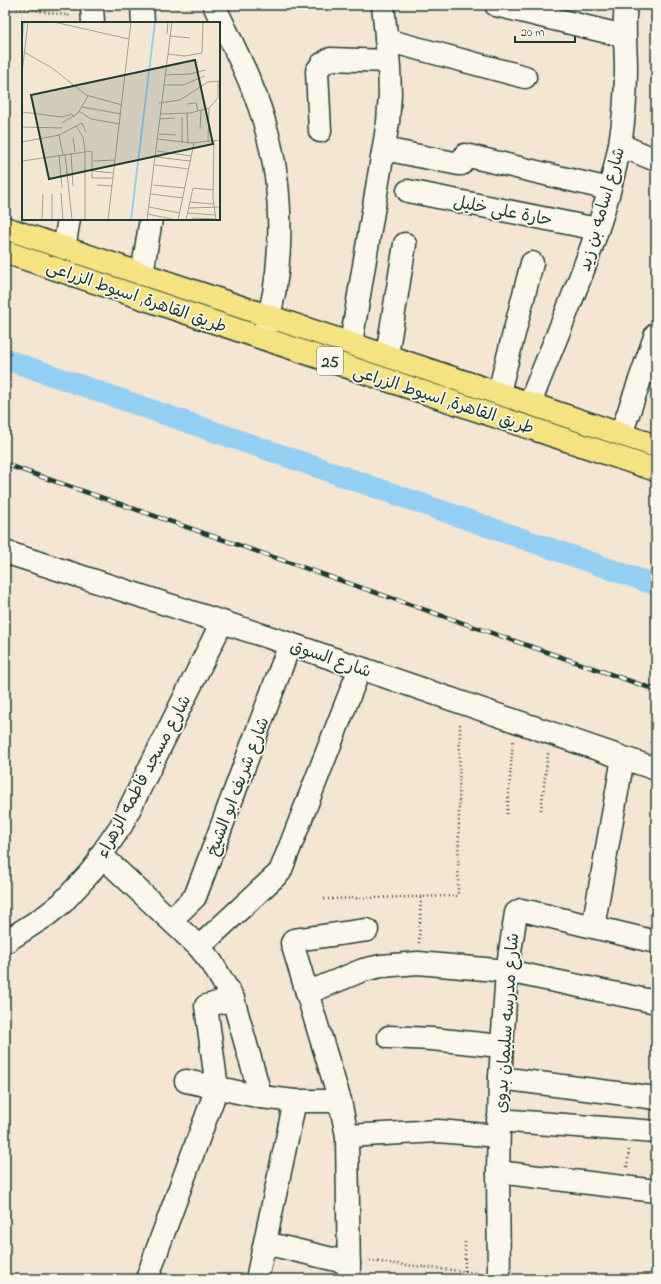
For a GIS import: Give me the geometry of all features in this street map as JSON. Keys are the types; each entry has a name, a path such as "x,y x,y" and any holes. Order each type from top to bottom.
{"highway":[{"name":"طريق القاهرة, اسيوط الزراعى","path":"5,228 499,392 656,446"},
{"name":"طريق القاهرة, اسيوط الزراعى","path":"5,252 656,470"}],"street":[{"path":"142,5 143,22"},
{"path":"214,5 251,84 267,132 276,177 279,224 277,270 270,316 263,338"},
{"path":"351,343 388,122 390,94 383,5"},
{"path":"496,5 624,36"},
{"name":"شارع اسامه بن زيد","path":"530,403 583,274 609,189 620,145 626,88 624,18 626,5"},
{"path":"320,131 317,71 320,65 330,59 387,50 525,78"},
{"path":"620,145 656,160"},
{"path":"384,149 459,164 461,164 465,155 609,189"},
{"name":"حارة على خليل","path":"408,191 597,229"},
{"path":"64,248 70,220"},
{"path":"142,274 151,220"},
{"path":"387,355 405,244"},
{"path":"499,392 532,264"},
{"path":"621,434 656,334"},
{"name":"شارع السوق","path":"5,552 290,644 656,770"},
{"name":"شارع مسجد فاطمه الزهراء","path":"5,942 47,915 62,903 100,860 101,855 121,826 222,622"},
{"name":"شارع شريف ابو الشيخ","path":"171,920 195,897 290,644"},
{"path":"199,947 280,872 284,866 360,668"},
{"path":"593,927 623,758"},
{"path":"101,855 199,947 212,963 233,999 261,1097"},
{"name":"شارع مدرسه سليمان بدوى","path":"499,1278 498,1128 501,1046 507,972 516,913 519,910 531,912 656,942"},
{"path":"265,1243 349,1271 347,1136 340,1101 292,944 293,940 367,930"},
{"path":"307,992 363,970 381,966 418,963 507,972 656,1002"},
{"path":"148,1279 160,1242 217,1088 205,1008 208,1005 233,999"},
{"path":"389,1037 432,1039 501,1046"},
{"path":"500,1078 656,1098"},
{"path":"186,1081 261,1097 295,1101 340,1101"},
{"path":"257,1279 295,1101"},
{"path":"347,1136 498,1128 656,1132"},
{"path":"498,1172 656,1191"}],"path":[{"path":"5,6 93,16"},
{"path":"324,899 458,895 460,702"},
{"path":"507,814 515,721"},
{"path":"541,810 550,733"},
{"path":"418,963 421,896"},
{"path":"624,1188 631,1131"},
{"path":"465,1240 465,1271"},
{"path":"390,1263 465,1271 499,1278"}],"waterway":[{"path":"5,359 656,585"}],"railway":[{"path":"5,464 656,690"}]}
